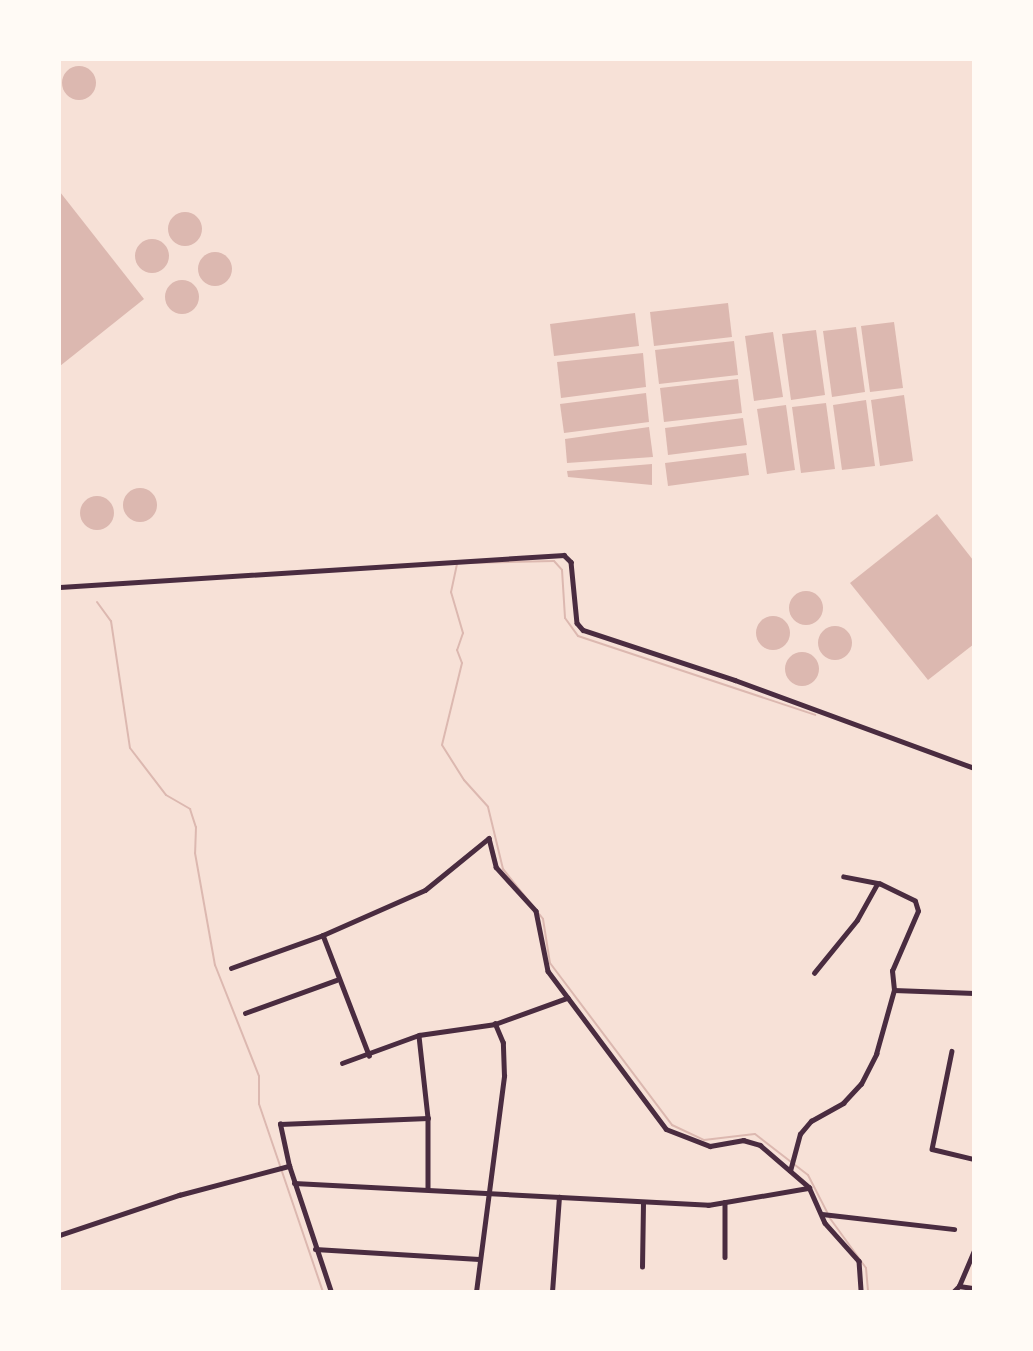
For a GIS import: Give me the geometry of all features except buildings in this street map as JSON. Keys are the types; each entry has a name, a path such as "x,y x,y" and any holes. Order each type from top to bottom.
{"street":[{"path":"60,587 564,555 571,562 577,623 583,630 735,680 974,768"},
{"path":"231,968 323,935 425,890 489,838 496,867 536,911 548,971 666,1129 710,1146 743,1140 760,1144 809,1188 821,1214 859,1261 860,1292"},
{"path":"790,1171 800,1134 811,1121 843,1103 860,1084 876,1054 894,990 892,971 918,911 915,901 877,884 845,877"},
{"path":"814,972 857,920 877,884"},
{"path":"323,935 336,980 369,1055"},
{"path":"244,1013 336,980"},
{"path":"894,990 974,993"},
{"path":"342,1063 419,1035 495,1024 567,998"},
{"path":"476,1292 504,1076 503,1043 495,1024"},
{"path":"419,1035 428,1118 428,1188"},
{"path":"952,1051 932,1149 974,1159"},
{"path":"331,1292 295,1183 283,1168 281,1124 428,1118"},
{"path":"60,1235 179,1195 283,1168"},
{"path":"295,1183 489,1191 643,1203 725,1202 809,1188"},
{"path":"552,1292 559,1197"},
{"path":"725,1202 725,1257"},
{"path":"642,1266 643,1203"},
{"path":"821,1214 954,1229"},
{"path":"315,1249 479,1259"},
{"path":"953,1292 959,1286 974,1250"},
{"path":"959,1286 974,1289"}],"shaded area":[{"path":"79,66 91,71 96,83 91,95 79,100 67,95 62,83 67,71"},
{"path":"60,192 144,299 60,366"},
{"path":"185,212 197,217 202,229 197,241 185,246 173,241 168,229 173,217"},
{"path":"152,239 164,244 169,256 164,268 152,273 140,268 135,256 140,244"},
{"path":"215,252 227,257 232,269 227,281 215,286 203,281 198,269 203,257"},
{"path":"182,280 194,285 199,297 194,309 182,314 170,309 165,297 170,285"},
{"path":"728,303 732,337 654,346 650,312"},
{"path":"635,313 639,346 554,356 550,324"},
{"path":"894,322 903,388 870,392 861,326"},
{"path":"856,327 865,392 832,397 823,331"},
{"path":"816,330 825,395 791,400 782,334"},
{"path":"773,332 783,397 754,401 745,336"},
{"path":"734,341 738,375 659,384 655,350"},
{"path":"643,353 646,387 561,398 557,362"},
{"path":"738,379 742,413 664,422 660,388"},
{"path":"646,393 649,422 564,433 560,404"},
{"path":"904,395 913,461 880,466 871,400"},
{"path":"866,400 875,466 842,470 833,405"},
{"path":"826,403 835,469 801,473 792,407"},
{"path":"786,405 795,470 767,474 757,409"},
{"path":"743,418 747,445 668,455 665,428"},
{"path":"649,427 653,457 567,463 565,439"},
{"path":"746,453 749,475 668,486 665,463"},
{"path":"652,464 652,485 568,477 567,471"},
{"path":"140,488 152,493 157,505 152,517 140,522 128,517 123,505 128,493"},
{"path":"97,496 109,501 114,513 109,525 97,530 85,525 80,513 85,501"},
{"path":"937,514 973,560 974,644 928,680 850,583"},
{"path":"806,591 818,596 823,608 818,620 806,625 794,620 789,608 794,596"},
{"path":"773,616 785,621 790,633 785,645 773,650 761,645 756,633 761,621"},
{"path":"835,626 847,631 852,643 847,655 835,660 823,655 818,643 823,631"},
{"path":"802,652 814,657 819,669 814,681 802,686 790,681 785,669 790,657"}],"waterway":[{"path":"466,563 554,561 562,570 565,618 578,636 815,715"},
{"path":"457,564 451,592 463,633 457,650 462,663 442,745 464,780 488,807 503,869 543,919 550,963 672,1125 704,1140 755,1134 808,1175 827,1212"},
{"path":"97,602 111,621 130,748 166,795 190,809 196,827 195,853 215,965 259,1076 259,1104 323,1292"},
{"path":"829,1217 866,1268 868,1292"}]}
